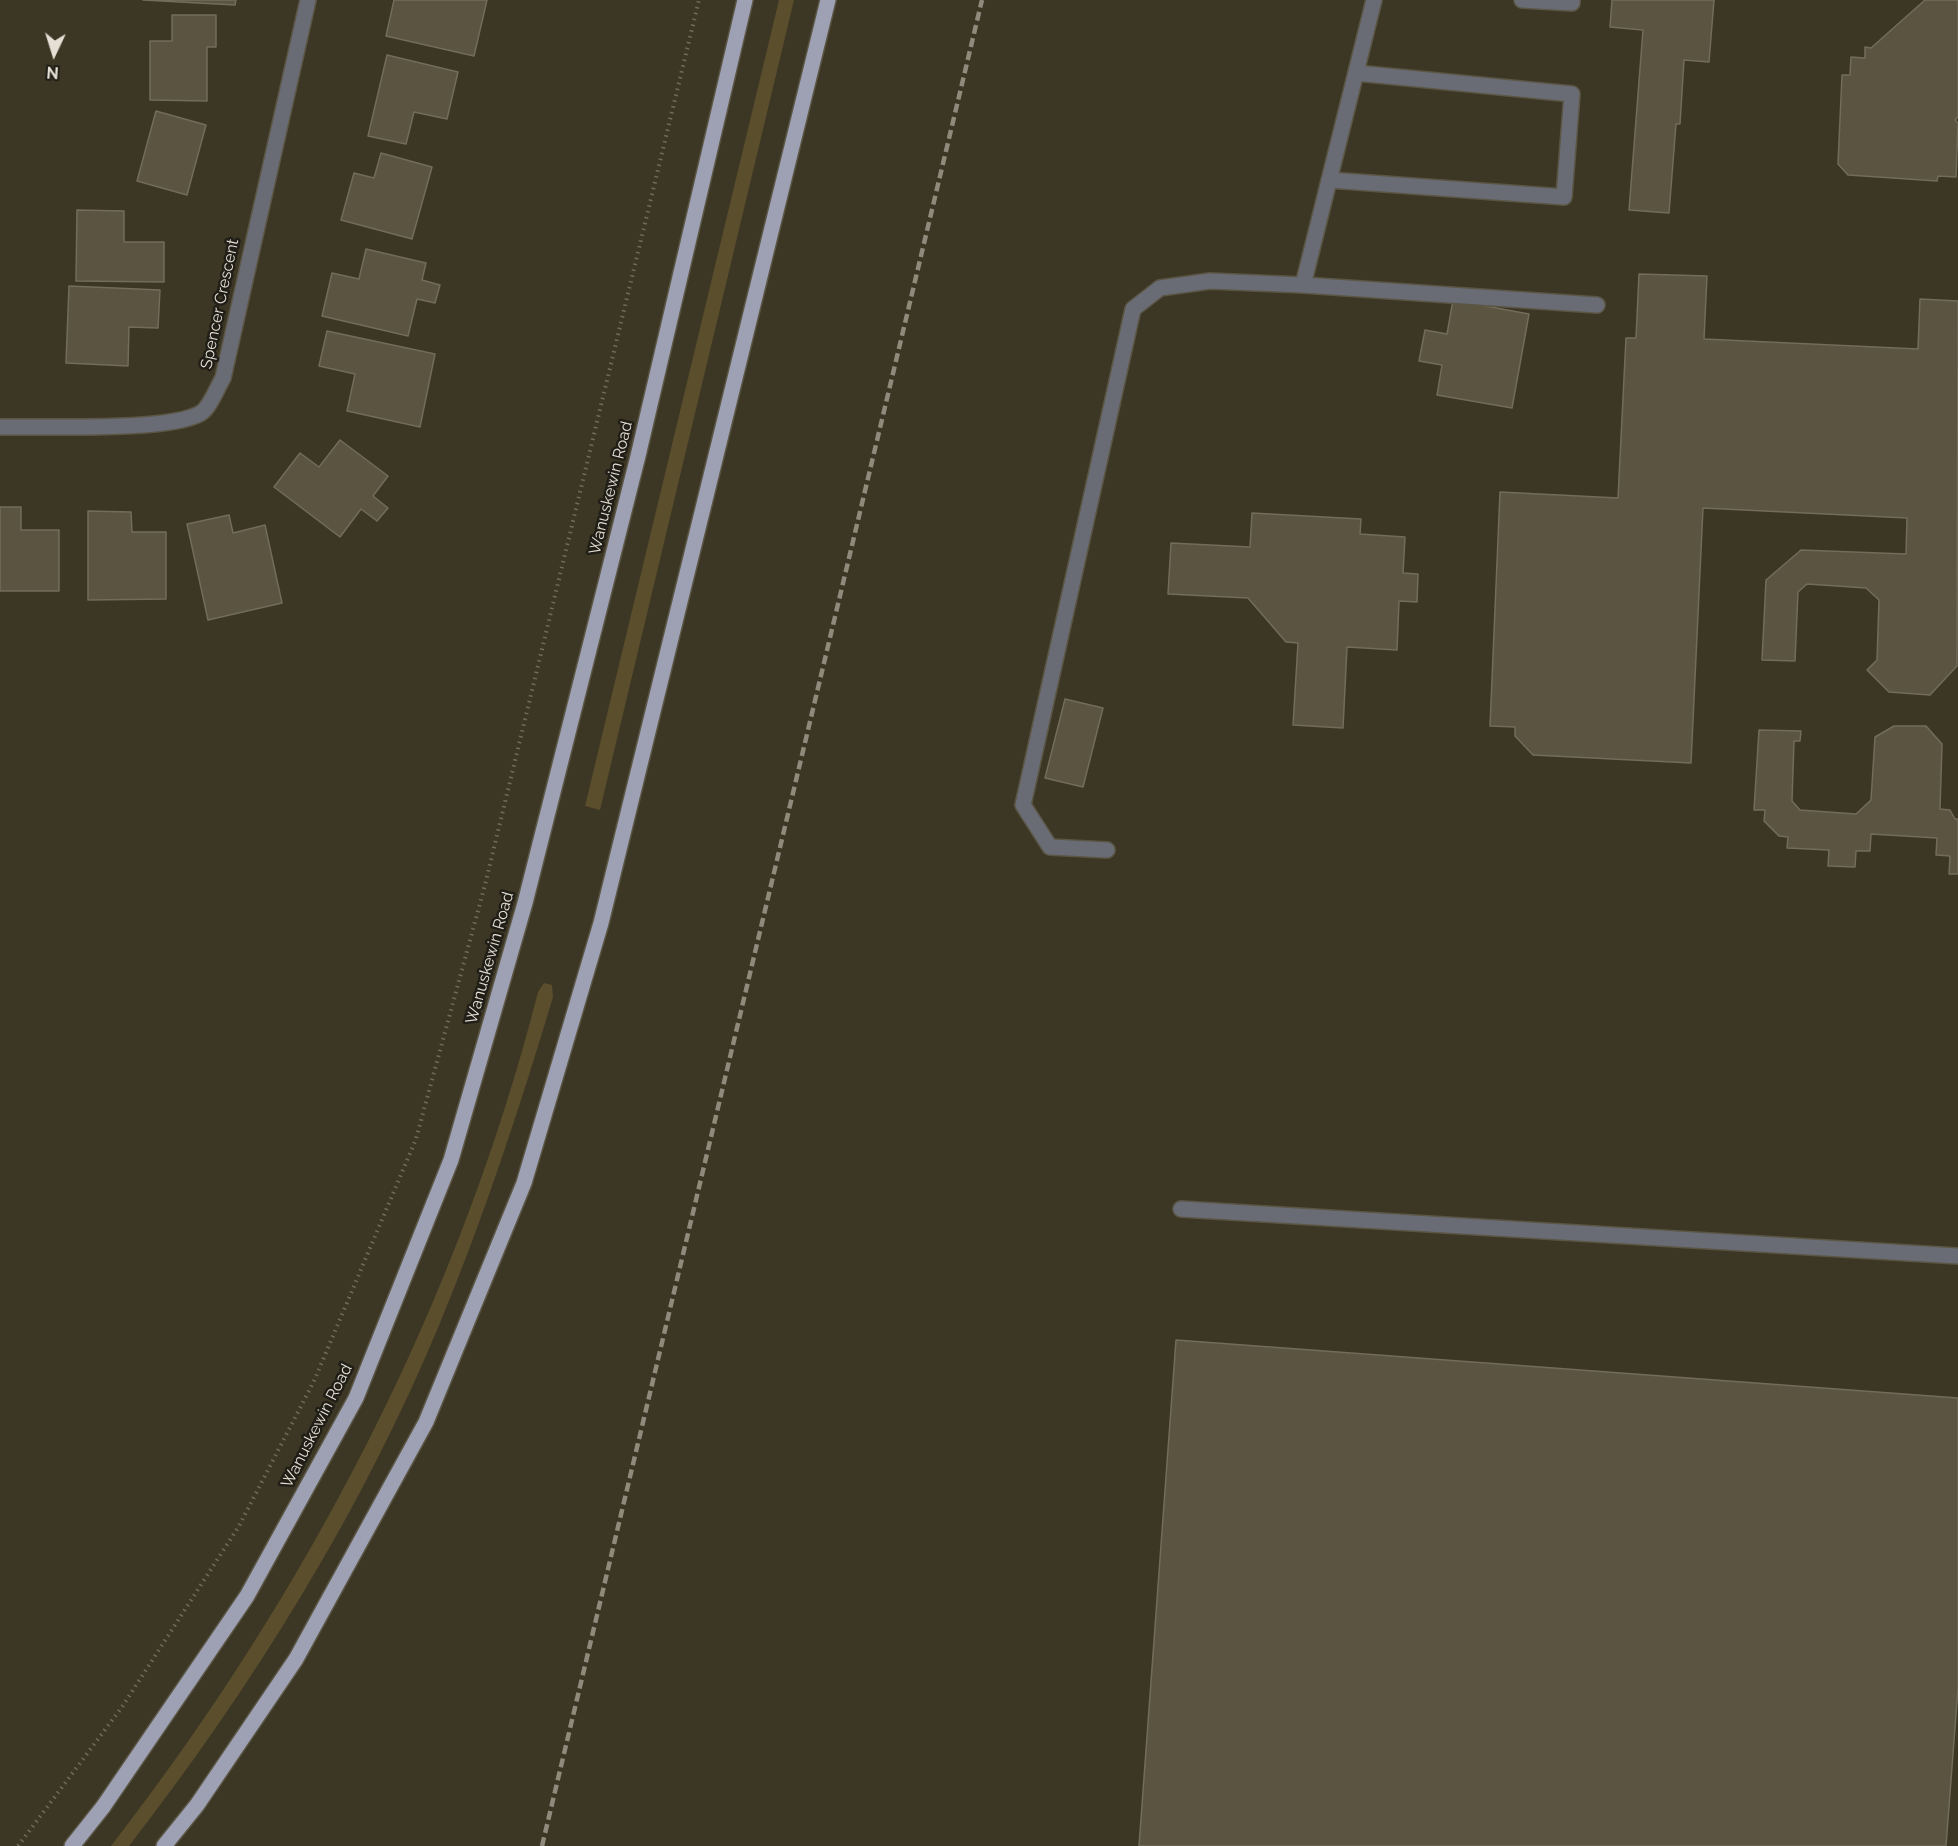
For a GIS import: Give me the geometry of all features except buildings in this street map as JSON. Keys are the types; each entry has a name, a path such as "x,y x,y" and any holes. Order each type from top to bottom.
{"main road":[{"name":"Wanuskewin Road","path":"72,1846 104,1807 247,1596 356,1398 451,1160 531,880 638,456 745,0"},
{"path":"164,1846 197,1805 296,1659 426,1422 524,1183 601,923 828,0"}],"street":[{"name":"Spencer Crescent","path":"0,427 139,425 183,420 203,411 223,378 308,0"},
{"path":"1303,285 1374,0"},
{"path":"1522,0 1572,3 1572,0"},
{"path":"1329,180 1564,197 1572,94 1356,73"},
{"path":"1107,850 1050,847 1023,805 1133,309 1160,288 1210,281 1597,305"},
{"path":"1181,1209 1958,1256"}],"path":[{"path":"18,1846 122,1707 239,1526 314,1381 416,1139 484,885 699,0"}],"shaded area":[{"path":"779,0 794,0 600,810 585,806"},
{"path":"544,983 552,985 553,997 486,1202 440,1323 376,1462 302,1595 219,1723 129,1846 111,1846 182,1750 249,1650 311,1547 368,1441 420,1332 466,1221 505,1107 538,992"}],"railway":[{"path":"542,1846 982,0"}]}
